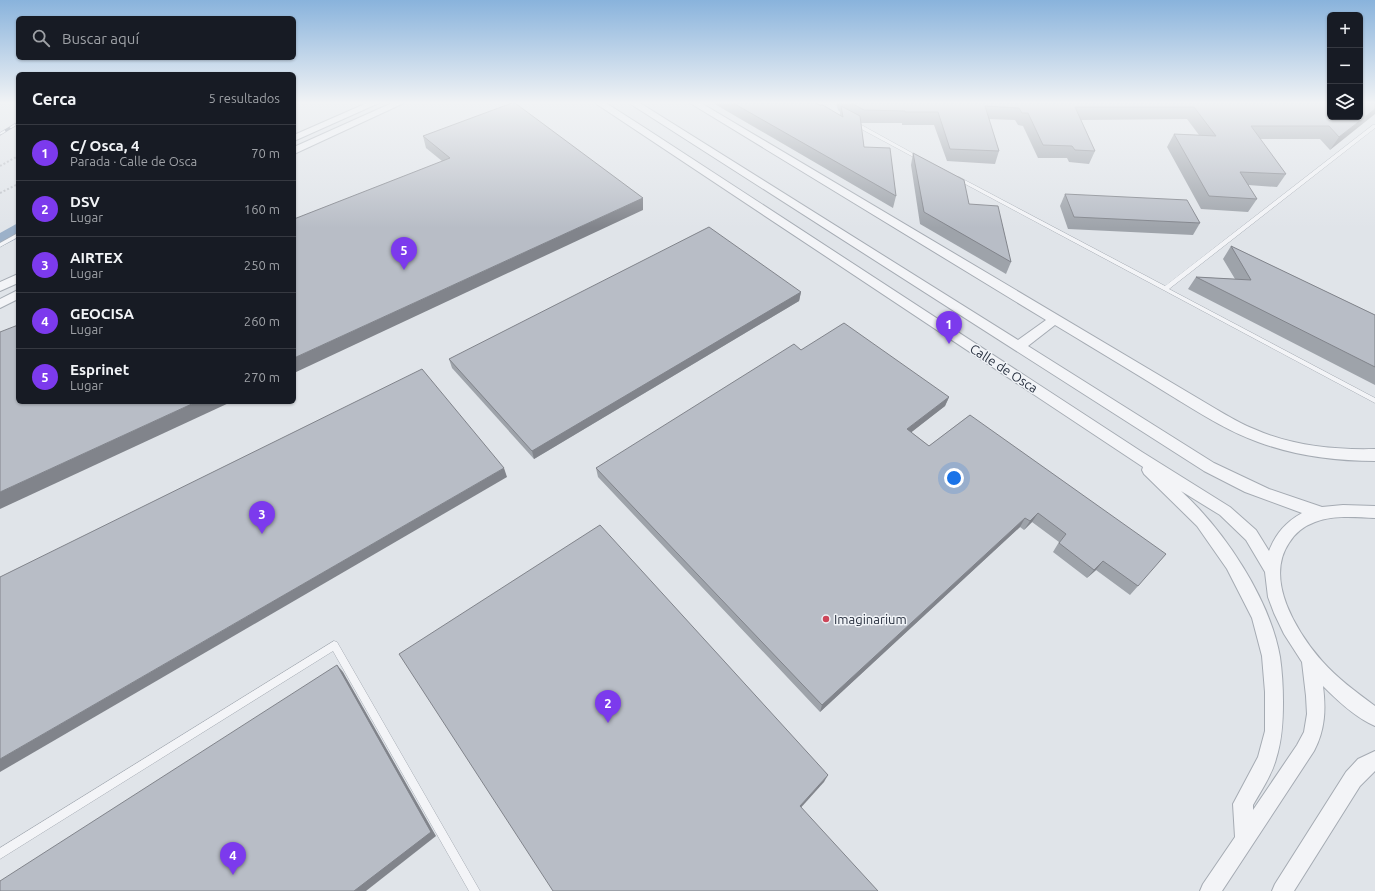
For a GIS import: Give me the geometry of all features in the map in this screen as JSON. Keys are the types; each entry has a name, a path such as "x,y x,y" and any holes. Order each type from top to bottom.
{"street":[{"path":"296,150 308,145"},
{"name":"Calle de Osca","path":"664,145 1137,456 1199,493 1235,518 1251,535 1272,569"},
{"name":"Calle de Osca","path":"701,145 1163,439 1235,482 1293,505 1322,514"},
{"path":"763,145 1212,413 1250,434 1293,447 1331,455 1375,455"},
{"path":"0,287 16,279"},
{"path":"0,304 16,295"},
{"path":"1018,347 1055,319"},
{"path":"1137,456 1202,522 1233,564 1260,617 1271,656 1274,692 1274,732 1267,760 1243,804 1246,840"},
{"path":"1375,512 1347,510 1322,514 1306,519 1292,528 1282,539 1275,553 1272,569 1276,597 1288,627 1310,660 1344,694 1375,717"},
{"path":"1210,891 1246,840 1304,752 1313,733 1316,714 1316,690 1310,660"},
{"path":"1282,891 1353,779 1365,766 1375,760"}],"lane":[{"path":"894,145 928,163"},
{"path":"1165,289 1351,145"},
{"path":"949,174 1375,401"},
{"path":"0,245 16,236"},
{"path":"0,854 334,645 475,891"}],"path":[{"path":"0,166 16,157"},
{"path":"0,193 16,185"}],"water":[{"path":"16,224 16,239 0,247 0,233"}],"building":[{"path":"434,145 571,145 643,198 296,357 296,218 450,158"},
{"path":"806,145 864,145 864,147 890,148 896,196"},
{"path":"949,145 997,145 999,151 950,149"},
{"path":"1043,145 1092,145 1095,151 1075,150 1072,146"},
{"path":"1180,145 1265,145 1286,174 1240,172 1257,199 1209,196"},
{"path":"913,153 964,180 969,204 998,206 1011,262 924,212"},
{"path":"1065,194 1187,200 1200,223 1074,217"},
{"path":"709,227 801,292 532,451 449,359"},
{"path":"1231,246 1375,315 1375,367 1196,277 1251,280"},
{"name":"Imaginarium","path":"844,323 949,397 907,429 929,446 970,415 1166,554 1138,586 1103,561 1094,570 1059,543 1066,534 1038,513 1030,521 1025,518 822,705 596,468 794,344 801,350"},
{"path":"16,326 16,404 192,404 0,492 0,332"},
{"path":"422,369 504,468 0,759 0,577"},
{"path":"600,525 828,775 800,806 878,891 553,891 399,654"},
{"path":"337,665 431,832 354,891 0,891 0,881"}],"place":[{"name":"Esprinet","path":"404,270"},
{"name":"C/ Osca, 4","path":"949,344"},
{"name":"AIRTEX","path":"262,534"},
{"name":"Imaginarium","path":"826,619"},
{"name":"DSV","path":"608,723"},
{"name":"GEOCISA","path":"233,875"}]}
